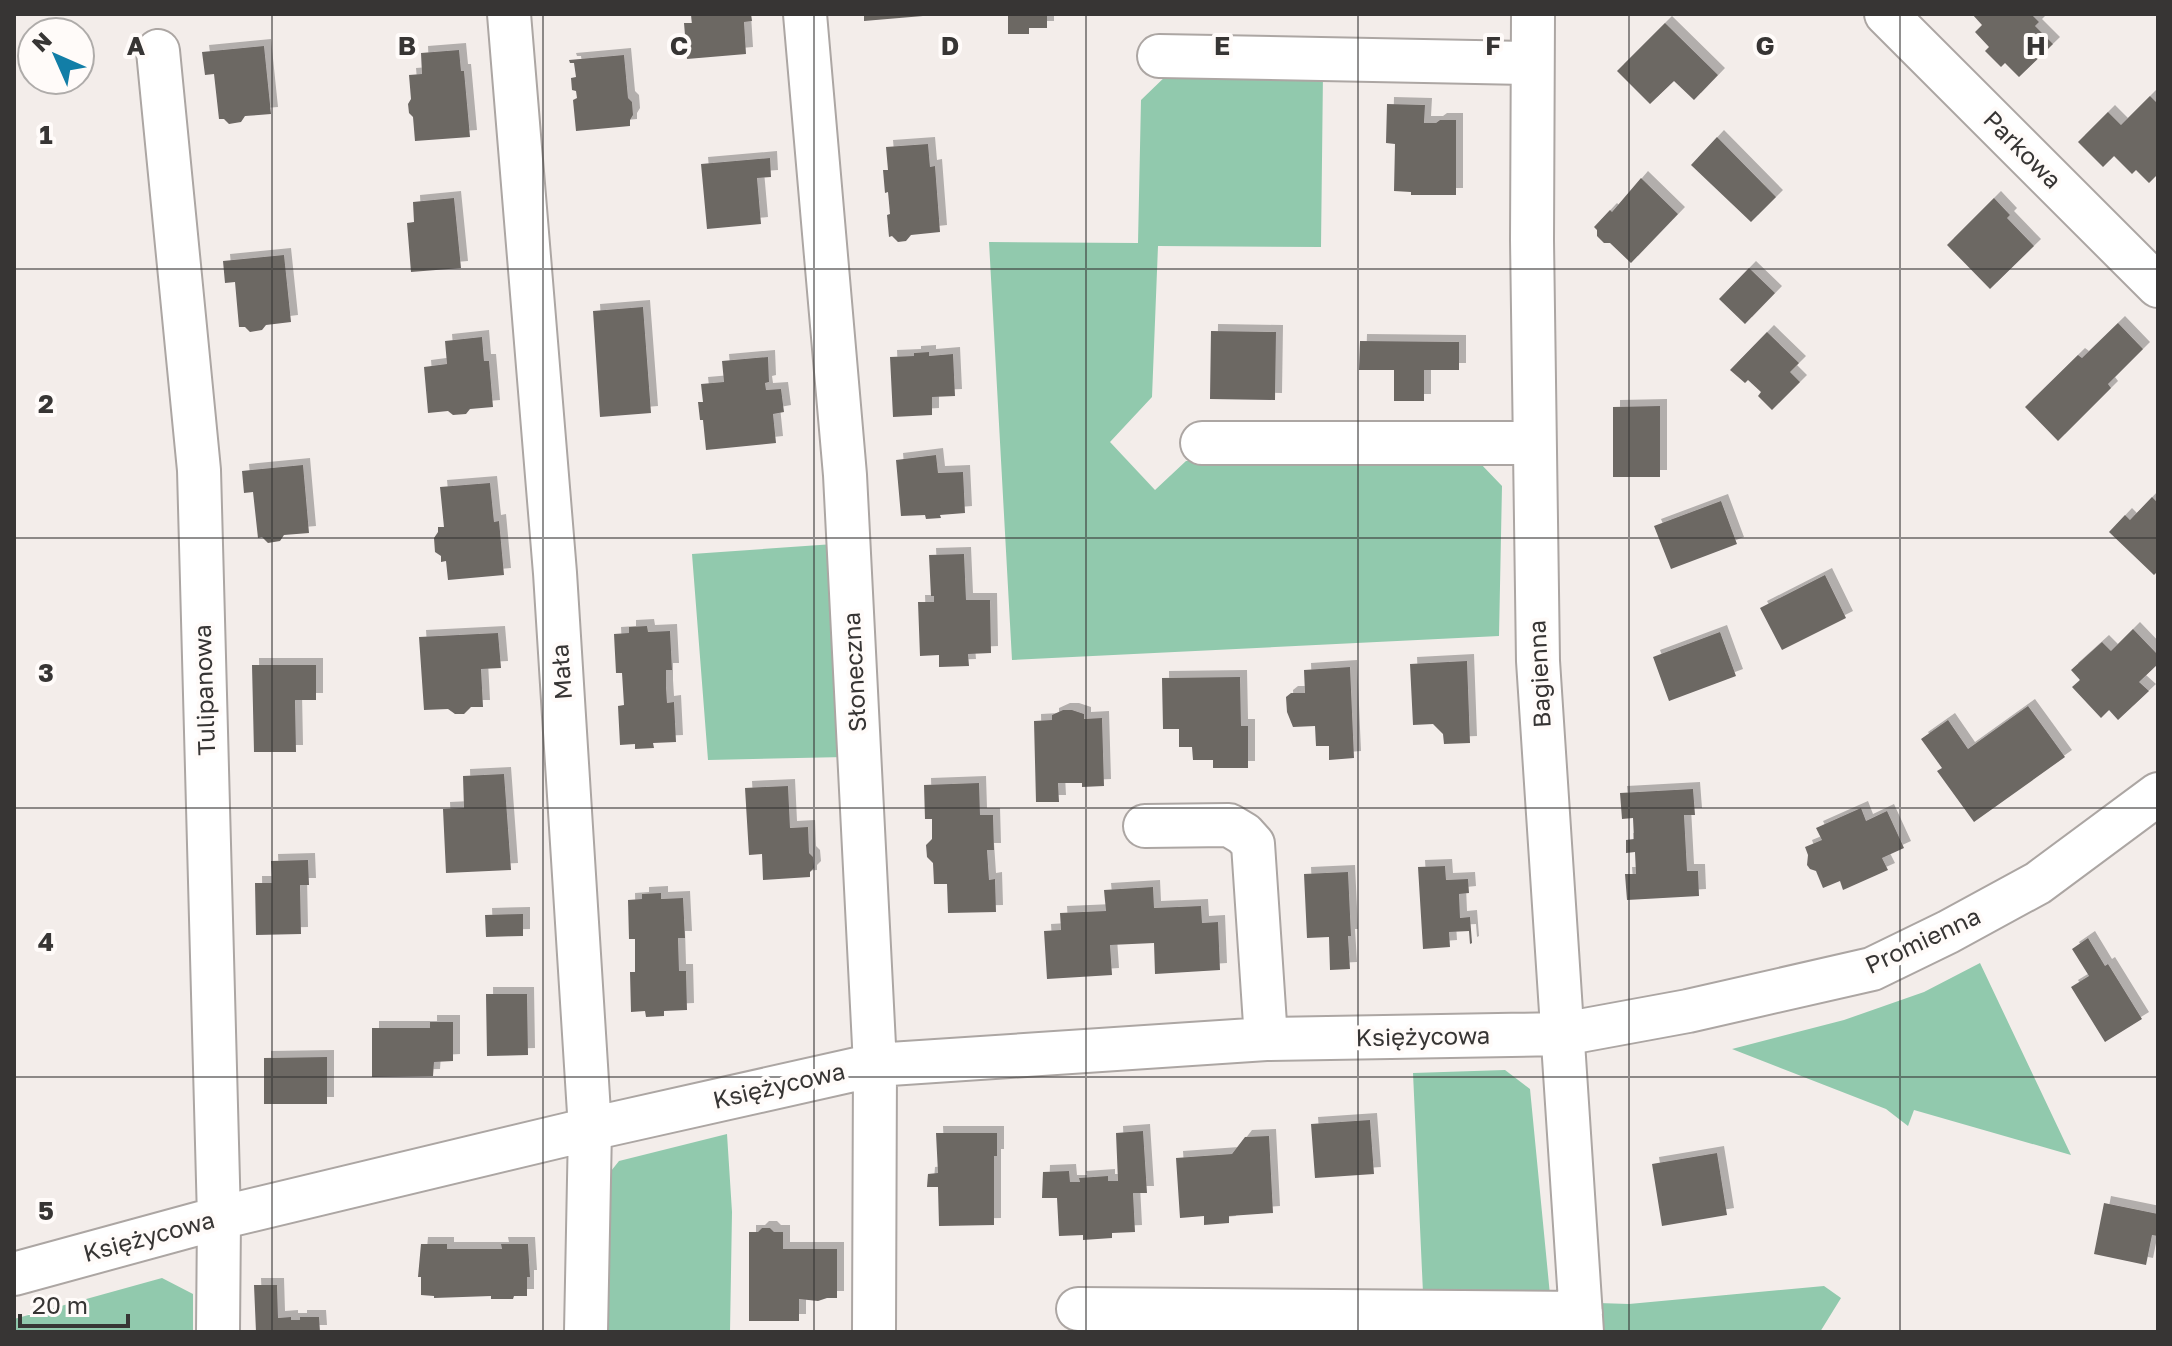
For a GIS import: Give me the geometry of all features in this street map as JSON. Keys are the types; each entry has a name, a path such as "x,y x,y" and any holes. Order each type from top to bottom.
{"street":[{"name":"Mała","path":"509,14 555,573 590,1129 586,1332"},
{"name":"Słoneczna","path":"805,14 845,475 875,1065 874,1332"},
{"name":"Bagienna","path":"1533,14 1532,240 1538,661 1582,1322"},
{"name":"Parkowa","path":"1886,14 2158,286"},
{"name":"Tulipanowa","path":"158,51 199,470 219,1218 218,1332"},
{"path":"1159,56 1532,63"},
{"path":"1202,443 1534,443"},
{"name":"Promienna","path":"1563,1034 1688,1011 1872,969 2038,883 2158,794"},
{"path":"1145,826 1229,825 1253,844 1266,1039"},
{"name":"Księżycowa","path":"14,1274 219,1218 590,1129 875,1065 1266,1039 1563,1034"},
{"path":"1078,1309 1582,1322"}],"green space":[{"path":"1170,72 1323,72 1321,247 1158,246 1152,397 1110,442 1155,490 1186,461 1479,462 1502,486 1499,636 1012,660 989,242 1138,243 1141,100"},
{"path":"834,544 845,757 708,760 692,554"},
{"path":"1980,963 2071,1155 1914,1110 1908,1126 1886,1109 1732,1049 1844,1020 1924,992"},
{"path":"1505,1070 1530,1089 1550,1295 1423,1293 1413,1073"},
{"path":"727,1134 732,1212 730,1332 606,1332 607,1176 619,1161"},
{"path":"162,1278 193,1294 193,1332 14,1332 14,1319"},
{"path":"1824,1286 1841,1298 1820,1332 1600,1332 1598,1303 1629,1304"}],"building":[{"path":"691,14 751,14 752,21 744,22 746,54 687,59 684,23 692,23"},
{"path":"864,14 923,14 923,16 864,21"},
{"path":"1008,14 1047,14 1047,28 1029,28 1029,34 1008,34"},
{"path":"1972,14 2031,14 2039,22 2035,26 2053,44 2019,77 2005,63 2001,67 1985,51 1989,47 1975,32 1982,25"},
{"path":"1665,23 1718,75 1694,100 1674,81 1650,104 1617,71"},
{"path":"264,46 271,114 245,116 241,122 229,124 219,119 214,74 205,75 202,52"},
{"path":"459,50 470,137 415,141 413,117 408,104 411,99 409,75 422,74 421,53"},
{"path":"624,55 628,98 632,102 630,126 576,131 573,100 577,98 576,91 572,90 571,78 576,77 574,63 569,60"},
{"path":"2150,96 2158,104 2158,174 2149,183 2136,170 2132,174 2114,156 2103,167 2078,142 2108,112 2121,125"},
{"path":"1387,104 1425,105 1424,123 1456,120 1456,195 1411,195 1411,192 1394,191 1395,144 1386,143"},
{"path":"1717,137 1776,197 1751,222 1691,165"},
{"path":"928,144 930,167 935,166 940,232 911,235 906,241 898,242 889,237 887,215 890,214 883,170 888,170 886,147"},
{"path":"770,158 771,177 757,178 761,224 707,229 701,164"},
{"path":"1641,178 1678,214 1631,263 1610,243 1604,243 1594,227 1610,210 1612,212"},
{"path":"454,198 461,268 411,272 407,223 414,222 413,202"},
{"path":"1994,198 2010,215 2007,218 2034,246 1990,289 1947,245"},
{"path":"284,255 291,322 266,325 262,330 250,332 245,327 239,327 235,282 225,283 223,261"},
{"path":"1749,268 1775,293 1745,324 1719,299"},
{"path":"643,307 651,413 600,417 593,311"},
{"path":"2118,323 2143,349 2108,384 2111,388 2058,441 2025,407 2078,355 2082,358"},
{"path":"1211,331 1276,332 1275,400 1210,399"},
{"path":"1767,332 1799,363 1790,372 1800,382 1772,410 1758,396 1761,392 1730,370"},
{"path":"482,337 484,361 489,361 493,407 470,409 466,414 453,415 448,411 428,413 424,367 447,364 445,341"},
{"path":"1360,341 1459,342 1459,370 1424,370 1424,401 1394,401 1394,370 1359,370"},
{"path":"929,352 929,356 953,354 955,396 932,397 932,415 893,417 890,357"},
{"path":"768,357 769,382 765,383 766,390 781,389 784,412 773,414 776,443 706,450 698,402 703,402 701,384 724,382 722,361"},
{"path":"1660,406 1660,477 1613,477 1613,407"},
{"path":"936,455 938,473 963,472 965,513 926,519 925,515 901,516 896,460"},
{"path":"303,465 309,533 284,535 280,541 268,543 262,537 258,538 253,492 244,493 242,471"},
{"path":"490,483 494,522 499,521 504,575 448,580 446,561 441,562 441,556 435,552 434,538 438,527 444,527 440,487"},
{"path":"2152,497 2158,503 2158,571 2154,575 2109,532 2125,515 2130,520"},
{"path":"1721,501 1737,544 1671,569 1654,526"},
{"path":"964,554 966,600 990,600 991,653 968,654 969,666 939,667 939,655 920,656 918,602 934,602 929,555"},
{"path":"1825,575 1846,618 1782,650 1760,608"},
{"path":"647,626 648,632 670,631 672,670 666,670 666,687 667,703 674,702 676,742 653,743 654,748 635,749 635,744 620,745 618,706 624,705 622,673 616,673 614,634 629,633 629,627"},
{"path":"2133,629 2158,655 2158,664 2139,682 2149,691 2118,720 2109,710 2101,718 2072,687 2080,680 2071,670 2102,642 2111,651"},
{"path":"1720,632 1736,676 1669,701 1653,657"},
{"path":"498,633 501,668 481,669 483,707 471,707 464,714 455,714 448,709 424,710 419,637"},
{"path":"1467,661 1470,743 1444,744 1443,734 1433,724 1413,725 1410,664"},
{"path":"252,665 316,665 316,700 295,700 296,752 254,752"},
{"path":"1350,667 1354,758 1329,760 1329,746 1316,746 1315,726 1293,727 1287,712 1286,697 1291,693 1305,693 1304,670"},
{"path":"1240,677 1241,726 1248,726 1248,768 1213,768 1213,760 1193,760 1192,747 1179,747 1179,729 1163,729 1162,678"},
{"path":"2028,706 2065,757 1974,822 1937,771 1942,768 1921,739 1948,720 1968,749"},
{"path":"1063,710 1084,714 1084,719 1102,718 1104,786 1082,787 1082,783 1058,783 1059,802 1036,802 1034,721 1052,720 1052,715"},
{"path":"504,774 511,870 446,873 443,809 464,808 463,776"},
{"path":"979,783 980,815 993,815 994,850 987,850 989,880 995,879 996,912 948,913 947,884 934,884 933,863 927,857 926,845 932,839 932,819 925,819 924,785"},
{"path":"788,786 790,828 808,827 809,853 813,857 814,868 810,877 763,880 762,854 749,855 745,788"},
{"path":"1693,789 1695,815 1684,815 1687,871 1698,871 1699,896 1627,900 1625,874 1636,874 1635,852 1626,853 1626,840 1634,839 1633,818 1622,819 1620,793"},
{"path":"1861,808 1866,821 1887,811 1904,848 1882,858 1888,870 1843,890 1840,881 1823,888 1816,871 1807,865 1805,847 1822,840 1816,828"},
{"path":"308,860 309,885 300,885 301,934 256,935 255,883 272,883 271,861"},
{"path":"1445,866 1446,880 1468,879 1469,893 1459,894 1460,918 1470,917 1472,943 1469,931 1449,932 1450,947 1423,949 1418,867"},
{"path":"1348,872 1350,969 1330,970 1329,937 1307,938 1304,874"},
{"path":"1153,887 1154,908 1201,906 1202,923 1218,922 1220,970 1155,974 1154,943 1110,945 1112,975 1047,979 1044,931 1061,930 1060,913 1106,911 1104,890"},
{"path":"661,893 661,899 683,898 685,938 678,938 679,971 686,971 687,1010 664,1011 664,1016 646,1017 645,1011 631,1012 630,972 635,972 635,939 629,939 628,900 642,899 642,894"},
{"path":"523,914 523,936 486,937 485,915"},
{"path":"2088,938 2142,1019 2105,1042 2071,987 2089,976 2072,949"},
{"path":"486,994 527,994 528,1055 487,1056"},
{"path":"430,1022 453,1022 453,1061 434,1062 433,1076 372,1077 372,1028 430,1028"},
{"path":"327,1057 327,1104 264,1104 264,1058"},
{"path":"1370,1120 1374,1174 1315,1178 1311,1124"},
{"path":"1143,1131 1147,1193 1133,1193 1135,1232 1112,1233 1112,1238 1083,1240 1083,1235 1059,1236 1057,1198 1042,1198 1043,1172 1069,1171 1070,1182 1080,1182 1079,1178 1108,1176 1108,1181 1118,1181 1116,1133"},
{"path":"936,1133 997,1133 994,1225 939,1226 938,1187 927,1187 928,1174 938,1173"},
{"path":"1269,1136 1273,1213 1229,1216 1229,1223 1204,1225 1204,1216 1180,1218 1176,1158 1232,1154 1245,1137"},
{"path":"1717,1153 1727,1215 1662,1226 1652,1164"},
{"path":"2104,1203 2158,1214 2158,1236 2152,1235 2146,1265 2094,1254"},
{"path":"762,1228 783,1232 783,1249 837,1249 837,1298 818,1301 799,1299 799,1321 749,1321 749,1232 758,1232"},
{"path":"421,1244 447,1244 447,1249 502,1249 501,1244 528,1244 530,1277 527,1277 527,1296 491,1299 491,1296 434,1298 421,1295 421,1277 418,1277"},
{"path":"254,1285 277,1285 278,1318 300,1320 300,1317 319,1317 320,1332 256,1332"}]}
